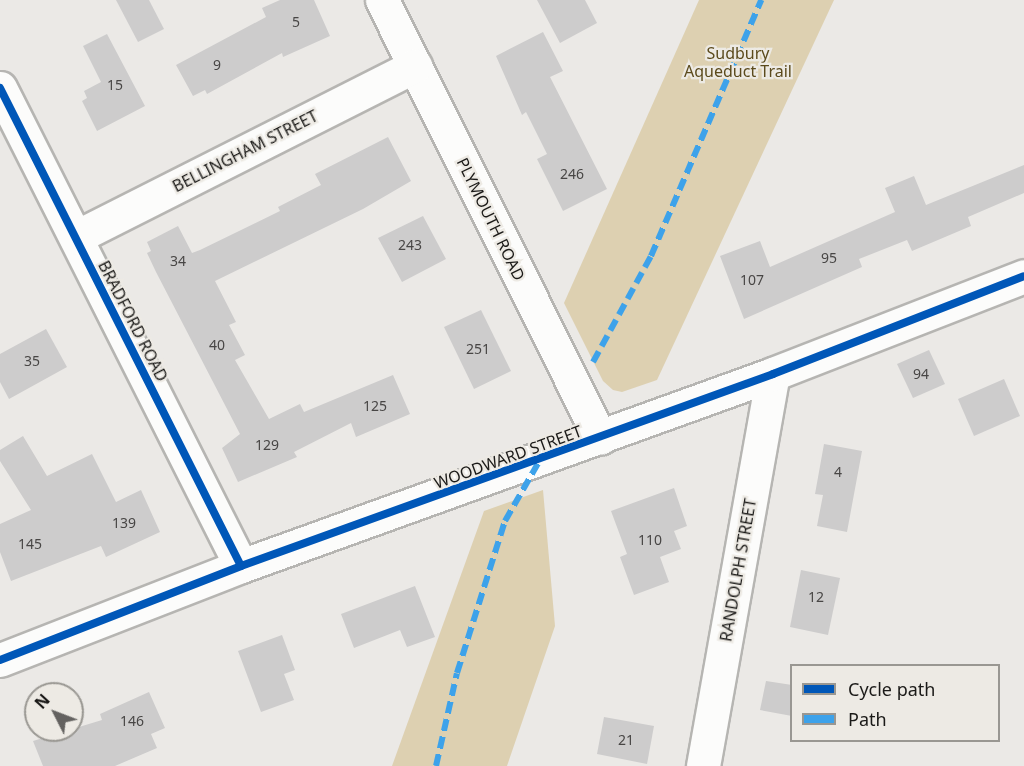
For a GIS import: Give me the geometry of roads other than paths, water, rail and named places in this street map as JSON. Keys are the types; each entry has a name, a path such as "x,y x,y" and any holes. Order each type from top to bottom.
{"street":[{"name":"PLYMOUTH ROAD","path":"382,0 600,438"},
{"name":"BELLINGHAM STREET","path":"76,237 415,66"},
{"name":"BRADFORD ROAD","path":"0,88 241,567"},
{"name":"WOODWARD STREET","path":"0,660 241,567 773,374 1024,276"},
{"name":"RANDOLPH STREET","path":"703,766 773,374"}],"park label":[{"name":"Sudbury Aqueduct Trail","path":"738,62"}]}
